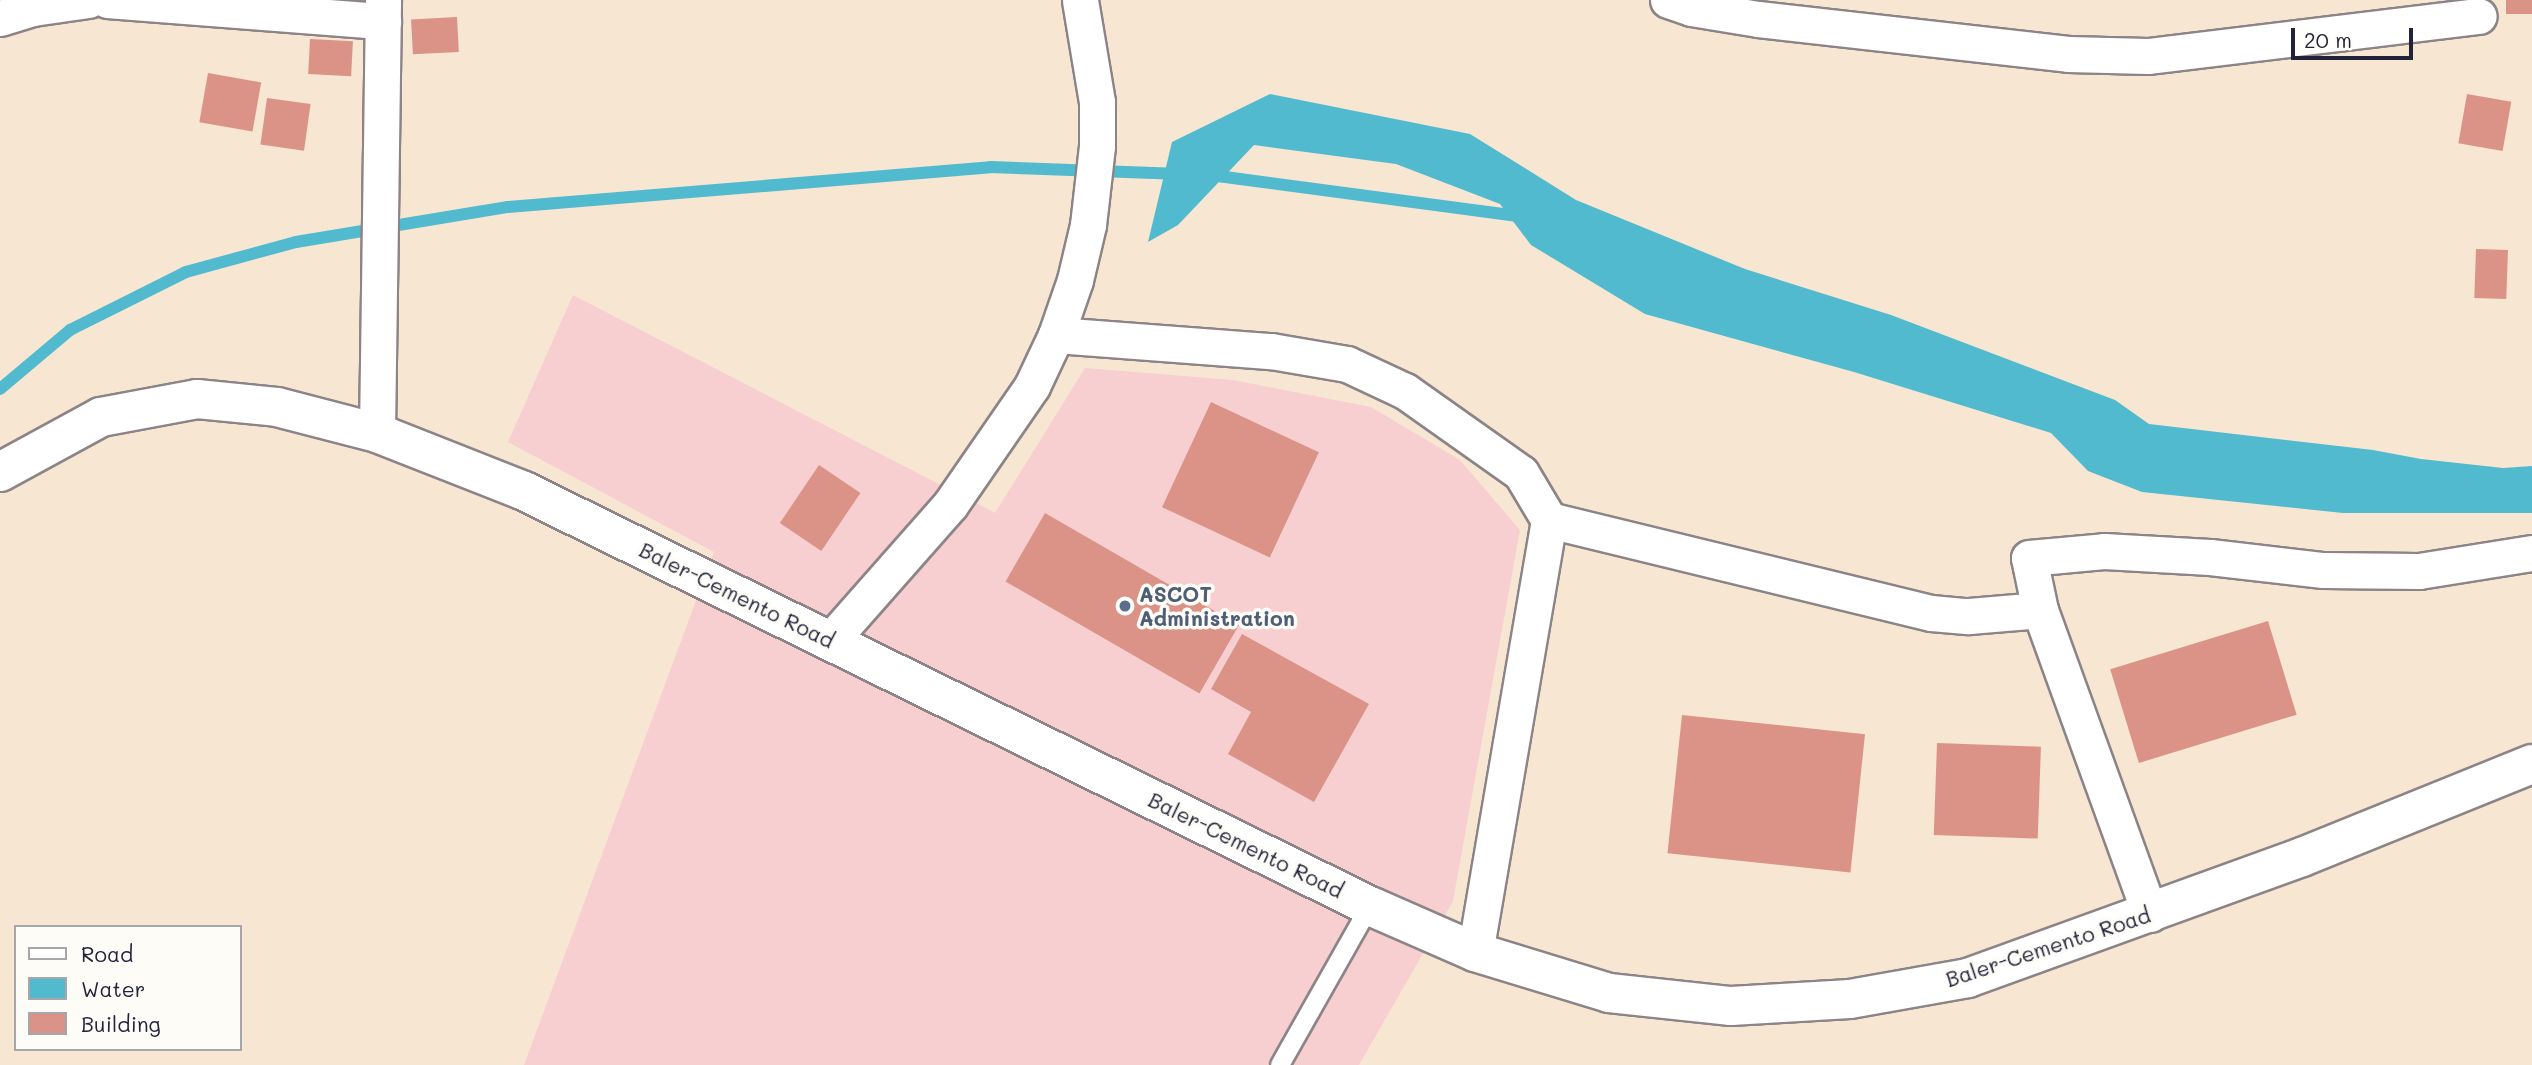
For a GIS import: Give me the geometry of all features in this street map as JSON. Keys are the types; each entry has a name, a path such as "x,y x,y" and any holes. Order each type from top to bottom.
{"street":[{"path":"0,18 33,8 88,0"},
{"path":"107,0 383,11 377,433"},
{"path":"830,641 950,505 1032,386 1056,335 1075,280 1088,225 1097,146 1097,102 1080,0"},
{"path":"1668,0 1691,8 1758,19 2095,55 2148,56 2248,46 2479,16"},
{"path":"1056,335 1271,351 1347,364 1405,391 1521,473 1549,520 1475,952"},
{"name":"Baler-Cemento Road","path":"0,472 101,417 197,399 277,407 377,433 524,491 1370,906 1475,952 1609,993 1744,1005 1850,999 1968,978 2302,857 2532,764"},
{"path":"1549,520 1931,613 1969,616 2040,610"},
{"path":"2150,914 2040,610 2029,558 2104,551 2210,556 2323,570 2419,572 2532,553"}],"lane":[{"path":"1279,1065 1370,906"}],"shaded area":[{"path":"573,295 995,513 1085,368 1233,380 1371,407 1460,460 1520,530 1453,901 1359,1065 524,1065 714,552 508,442"}],"water":[{"path":"1270,94 1470,134 1576,200 1745,269 1891,315 2115,400 2149,424 2503,468 2532,466 2532,513 2343,513 2142,492 2088,471 2051,433 1854,372 1645,314 1531,245 1500,204 1396,164 1254,145 1178,225 1148,242 1172,142"}],"building":[{"path":"2506,0 2532,0 2532,14 2506,14"},
{"path":"457,17 459,52 413,54 411,19"},
{"path":"310,39 353,41 351,76 308,74"},
{"path":"208,73 261,82 252,132 199,122"},
{"path":"2467,94 2511,102 2503,151 2458,143"},
{"path":"267,98 311,104 304,151 260,145"},
{"path":"2476,249 2508,250 2506,299 2474,298"},
{"path":"1211,402 1319,452 1270,557 1162,507"},
{"path":"819,465 860,493 821,551 780,523"},
{"path":"1045,513 1239,625 1199,693 1006,581"},
{"path":"2268,621 2297,715 2139,763 2110,669"},
{"path":"1242,634 1369,704 1314,802 1228,754 1251,712 1211,689"},
{"path":"1682,715 1865,734 1850,872 1667,853"},
{"path":"1937,743 2041,747 2038,839 1934,835"}],"waterway":[{"path":"0,389 70,330 186,272 296,242 508,207 990,167 1181,174"},
{"path":"1210,175 1525,217"}],"place":[{"name":"ASCOT Administration","path":"1125,606"}]}
